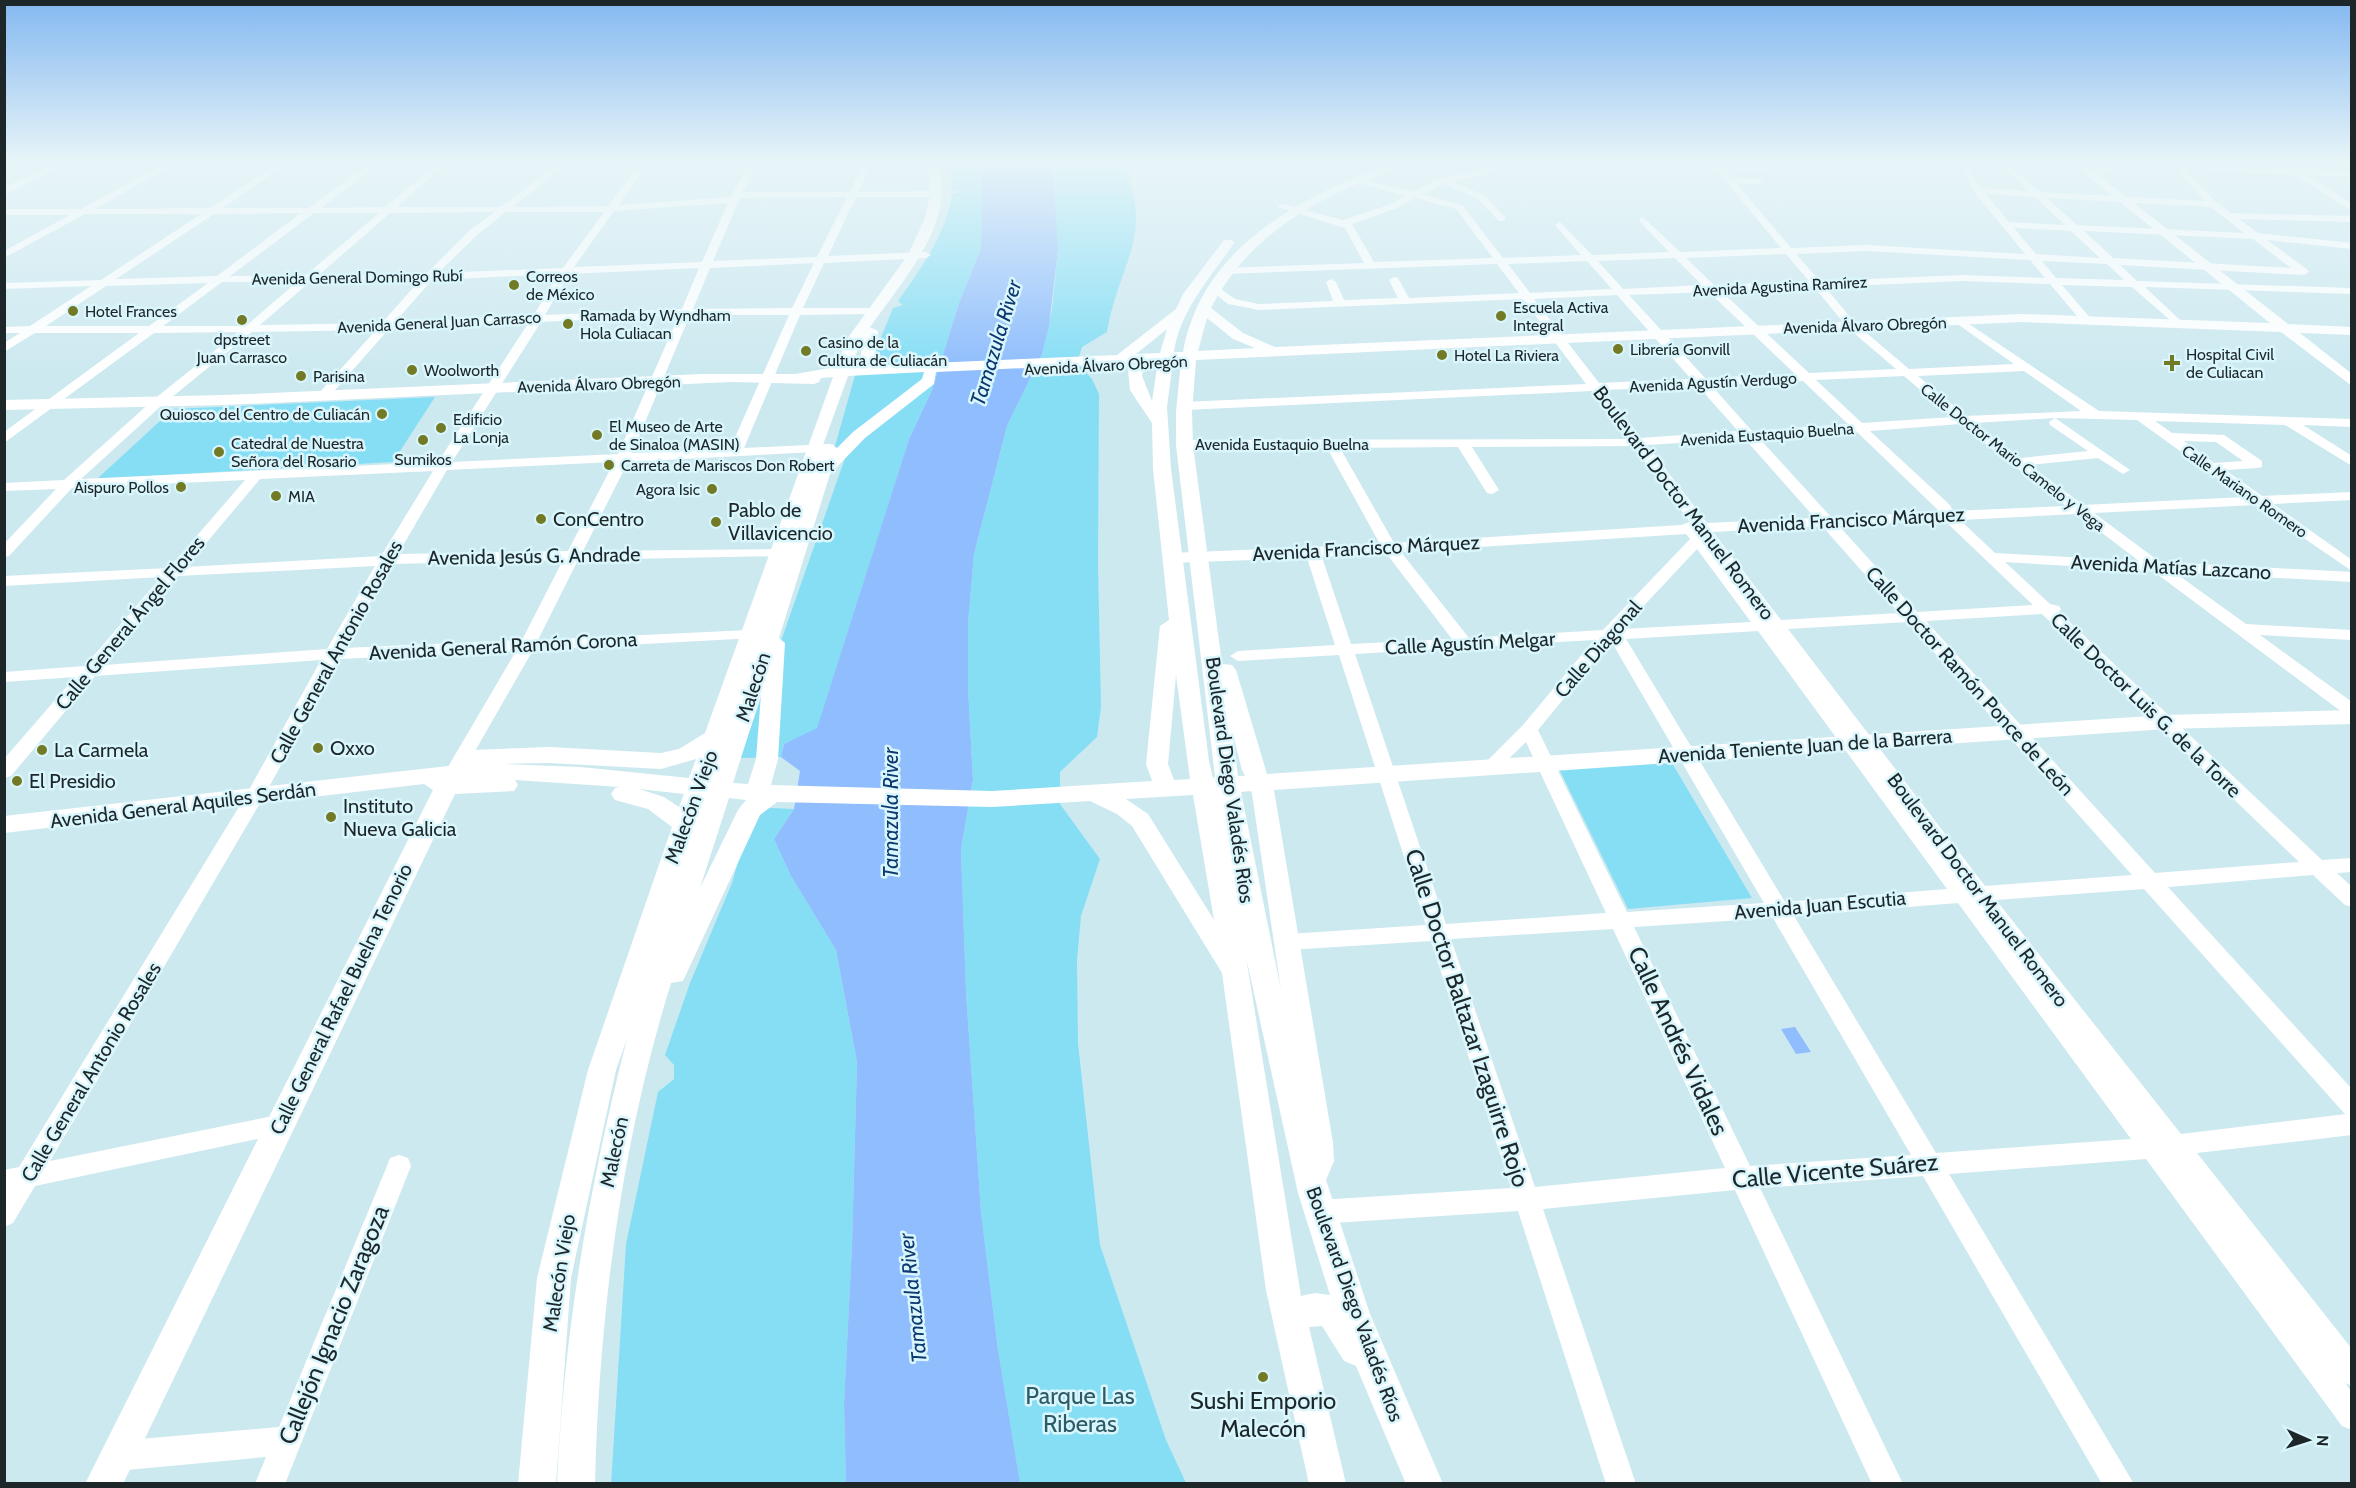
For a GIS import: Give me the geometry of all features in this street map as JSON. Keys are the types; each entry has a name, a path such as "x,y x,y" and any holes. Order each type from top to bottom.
{"main road":[{"path":"920,255 927,230"},
{"name":"Malecón","path":"576,1484 580,1388 593,1270 622,1113 648,1010 775,618 822,449 854,365 871,328 920,255 933,230"},
{"name":"Boulevard Diego Valadés Ríos","path":"1248,230 1228,242 1200,278 1180,310 1166,351 1159,422 1177,611 1233,975 1288,1316 1328,1484"},
{"name":"Boulevard Diego Valadés Ríos","path":"1264,230 1214,289 1192,337 1186,363 1183,444 1239,852 1252,926 1311,1182 1318,1212 1388,1401 1425,1484"},
{"path":"2161,232 2349,378"},
{"path":"1214,289 1247,342 1276,351"},
{"path":"1122,358 1180,310"},
{"name":"Avenida Álvaro Obregón","path":"833,377 882,370 1122,358 1217,356 1960,321 2086,320 2352,331"},
{"path":"871,328 867,362 882,370"},
{"path":"1192,337 1214,330 1232,335 1235,345 1217,356"},
{"name":"Avenida Álvaro Obregón","path":"4,405 157,404 492,387 766,377 930,374 1149,363 1276,351 1378,348"},
{"path":"1149,363 1136,369 1134,376 1141,395 1159,422"},
{"path":"833,377 824,381 818,388 822,449 859,435 929,381 930,374"},
{"name":"Malecón Viejo","path":"537,1484 554,1278 581,1151 602,1070 777,553 822,449"},
{"path":"1205,603 1215,623 1254,783 1264,794 1318,1143 1319,1161 1311,1182"},
{"path":"1176,789 1157,764 1171,619 1177,611"},
{"path":"648,1010 676,969 750,810 766,793 775,618"},
{"name":"Avenida Teniente Juan de la Barrera","path":"1254,783 2173,722 2352,717"},
{"path":"461,772 549,755 661,761 686,755 716,736"},
{"path":"461,772 505,785 649,798 665,806 684,824"},
{"name":"Avenida General Aquiles Serdán","path":"4,825 254,798 461,772 580,775 766,793 992,799 1254,783"},
{"name":"Calle General Rafael Buelna Tenorio","path":"103,1484 278,1126 461,772"},
{"path":"1094,794 1125,808 1140,820 1233,975"},
{"path":"1288,1316 1318,1309 1333,1312 1388,1401"}],"street":[{"path":"4,255 49,230"},
{"path":"4,349 181,230"},
{"path":"4,439 152,331 283,230"},
{"path":"4,553 67,485 157,404 309,279 364,230"},
{"path":"323,396 428,276 478,230"},
{"name":"Calle General Antonio Rosales","path":"4,1215 254,798 332,654 388,558 564,272 595,230"},
{"name":"Calle General Rafael Buelna Tenorio","path":"461,772 623,458 721,230"},
{"path":"736,452 766,377 836,230"},
{"path":"1350,230 1370,264"},
{"name":"Boulevard Doctor Manuel Romero","path":"1477,230 1528,296 1554,339 1697,532 1970,893 2164,1146 2352,1372"},
{"name":"Calle Doctor Ramón Ponce de León","path":"1565,230 2352,1106"},
{"name":"Calle Doctor Luis G. de la Torre","path":"1654,230 1712,289 2173,722 2323,867 2352,900"},
{"name":"Calle Doctor Mario Camelo y Vega","path":"1772,230 1852,326 1964,422 2352,711"},
{"path":"2010,230 2086,320"},
{"path":"2075,230 2177,323"},
{"path":"2126,230 2256,236 2352,246"},
{"path":"2248,230 2344,300"},
{"path":"1214,289 1370,264 1787,249 1866,248 2304,272"},
{"name":"Avenida General Domingo Rubí","path":"4,286 564,272 920,255"},
{"name":"Avenida Agustina Ramírez","path":"1214,289 1223,298 1245,305 1336,293 1403,296 1528,296 1962,278 2352,291"},
{"path":"1394,280 1403,296"},
{"name":"Avenida General Juan Carrasco","path":"4,330 152,331 385,326 538,317 798,312 871,328"},
{"path":"1960,321 2094,414"},
{"name":"Avenida Agustín Verdugo","path":"1184,406 2026,367"},
{"path":"85,484 175,403"},
{"name":"Avenida Eustaquio Buelna","path":"1183,444 1631,443 2094,414 2352,423"},
{"name":"Calle Mariano Romero","path":"2138,415 2352,567"},
{"path":"2287,421 2352,462"},
{"path":"2055,422 2124,470"},
{"path":"2168,437 2219,438 2257,464 2212,467"},
{"path":"1463,444 1492,490"},
{"path":"1332,445 1389,547 1465,644"},
{"path":"4,487 446,464 822,449"},
{"path":"2018,462 2100,454"},
{"name":"Calle General Ángel Flores","path":"4,772 256,475"},
{"name":"Avenida Francisco Márquez","path":"1171,558 1697,532 1952,513 2352,496"},
{"name":"Calle Diagonal","path":"1489,768 1529,729 1697,532"},
{"name":"Calle Doctor Baltazar Izaguirre Rojo","path":"1313,552 1621,1484"},
{"name":"Avenida Jesús G. Andrade","path":"4,581 174,570 378,561 388,558 777,553"},
{"name":"Avenida Matías Lazcano","path":"2000,558 2352,577"},
{"name":"Calle Agustín Melgar","path":"1238,656 2053,609"},
{"path":"2242,629 2352,634"},
{"name":"Avenida General Ramón Corona","path":"4,677 91,669 332,654 749,635"},
{"path":"1611,635 1686,754 2119,1484"},
{"name":"Calle Andrés Vidales","path":"1529,729 1888,1484"},
{"name":"Avenida Juan Escutia","path":"1288,942 1778,909 2352,865"},
{"name":"Calle Doctor Luis G. de la Torre","path":"2323,867 2352,887"},
{"name":"Calle Vicente Suárez","path":"1318,1212 1527,1199 1743,1178 2164,1146 2352,1124"},
{"path":"4,1181 278,1126"},
{"name":"Boulevard Doctor Manuel Romero","path":"2164,1146 2352,1416"},
{"name":"Callejón Ignacio Zaragoza","path":"270,1484 399,1166"},
{"path":"116,1456 287,1441"}],"green space":[{"path":"941,230 981,230 981,249 959,303 932,390 909,439 817,729 784,744 781,757 740,758 845,458 835,446 859,361 873,357 893,308 903,305 898,301 924,263"},
{"name":"Parque Las Riberas","path":"1057,230 1135,230 1132,248 1112,308 1107,332 1082,347 1077,363 1092,379 1099,394 1098,564 1101,707 1097,737 1060,772 1060,804 1100,859 1081,916 1077,960 1078,1043 1100,1245 1166,1440 1186,1483 1020,1484 998,1350 981,1212 966,992 961,849 973,780 968,688 968,623 974,554 1007,426 1042,354 1052,309 1058,250"},
{"path":"435,397 393,462 97,479 173,409"},
{"path":"1669,758 1752,898 1628,909 1558,767"},
{"path":"754,807 794,809 774,839 791,876 836,950 857,1062 852,1246 844,1404 846,1483 611,1484 626,1244 658,1092 674,1079 674,1065 665,1055 690,983 732,883"}],"water":[{"name":"Tamazula River","path":"981,230 1057,230 1058,250 1049,325 1042,354 1007,426 974,554 968,623 968,688 973,780 961,849 966,992 981,1212 998,1350 1020,1483 846,1483 844,1404 852,1246 857,1062 836,950 791,876 774,839 794,809 800,771 781,757 784,744 817,728 909,439 932,390 959,303 981,249"},
{"path":"1795,1027 1811,1052 1796,1054 1781,1029"}],"place":[{"name":"Correos de México","path":"514,285"},
{"name":"Hotel Frances","path":"73,311"},
{"name":"Escuela Activa Integral","path":"1501,316"},
{"name":"dpstreet Juan Carrasco","path":"242,320"},
{"name":"Ramada by Wyndham Hola Culiacan","path":"568,324"},
{"name":"Librería Gonvill","path":"1618,349"},
{"name":"Casino de la Cultura de Culiacán","path":"806,351"},
{"name":"Hotel La Riviera","path":"1442,355"},
{"name":"Hospital Civil de Culiacan","path":"2172,363"},
{"name":"Woolworth","path":"412,370"},
{"name":"Parisina","path":"301,376"},
{"name":"Quiosco del Centro de Culiacán","path":"382,414"},
{"name":"Edificio La Lonja","path":"441,428"},
{"name":"El Museo de Arte de Sinaloa (MASIN)","path":"597,435"},
{"name":"Sumikos","path":"423,440"},
{"name":"Catedral de Nuestra Señora del Rosario","path":"219,452"},
{"name":"Carreta de Mariscos Don Robert","path":"609,465"},
{"name":"Aispuro Pollos","path":"181,487"},
{"name":"Agora Isic","path":"712,489"},
{"name":"MIA","path":"276,496"},
{"name":"ConCentro","path":"541,519"},
{"name":"Pablo de Villavicencio","path":"716,522"},
{"name":"Oxxo","path":"318,748"},
{"name":"La Carmela","path":"42,750"},
{"name":"El Presidio","path":"17,781"},
{"name":"Instituto Nueva Galicia","path":"331,817"},
{"name":"Sushi Emporio Malecón","path":"1263,1377"}]}
